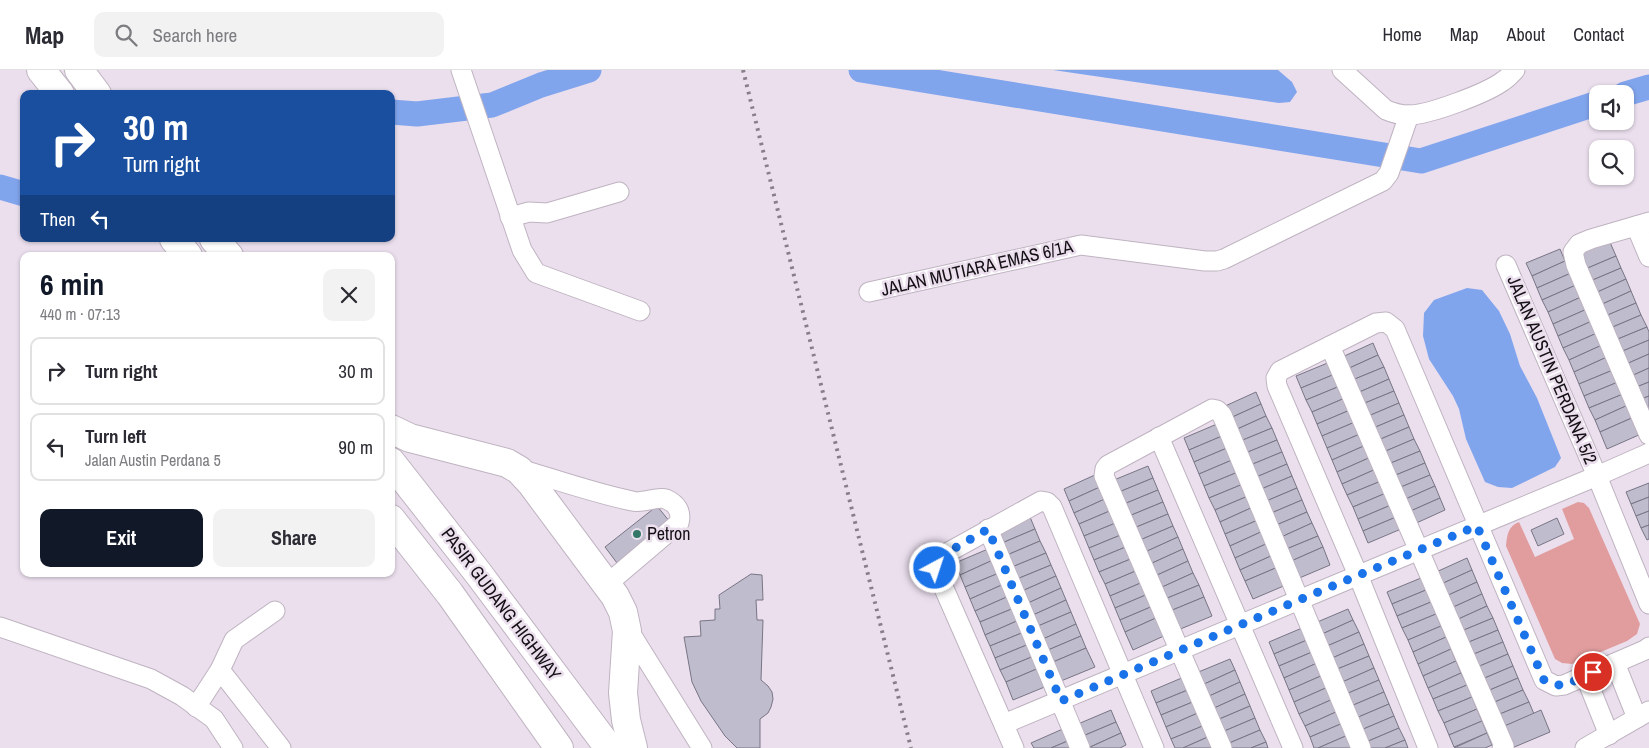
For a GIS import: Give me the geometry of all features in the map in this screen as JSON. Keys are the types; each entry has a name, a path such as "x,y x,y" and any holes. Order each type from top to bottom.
{"highway":[{"path":"41,70 57,90"},
{"path":"79,70 94,90"},
{"path":"176,242 185,252"},
{"path":"217,242 225,252"},
{"path":"395,431 410,438 507,463 516,468 531,483 614,596 623,612 627,631 623,693 626,720 633,748"},
{"name":"PASIR GUDANG HIGHWAY","path":"395,467 478,573 609,748"},
{"name":"PASIR GUDANG HIGHWAY","path":"395,524 450,594 559,748"}],"street":[{"path":"461,70 522,250 536,273 640,311"},
{"path":"1342,70 1362,76 1386,110 1394,113 1406,124 1421,114 1443,108 1489,89 1503,82 1512,73"},
{"name":"JALAN MUTIARA EMAS 6/1A","path":"869,292 1081,245 1217,262 1383,181 1392,167 1406,124"},
{"path":"510,217 529,212 547,212 619,192"},
{"path":"1649,257 1643,224 1591,239 1579,244 1573,252 1576,265 1649,435"},
{"name":"JALAN AUSTIN PERDANA 5/2","path":"1506,265 1597,476 1649,604"},
{"path":"1428,748 1358,575 1277,386 1276,378 1280,371 1376,323 1386,322 1395,329 1544,680 1556,686 1564,685 1646,650 1649,647"},
{"path":"1330,346 1504,746 1502,748"},
{"path":"1222,748 1104,476 1104,470 1108,465 1212,409 1217,410 1222,415 1361,748"},
{"path":"1159,437 1293,748"},
{"path":"1004,724 1649,453"},
{"path":"516,468 634,502 663,498 673,503 679,510 681,517 679,523 606,585"},
{"path":"1014,748 934,563 936,559 1040,501 1046,502 1052,507 1154,748"},
{"path":"988,529 1080,748"},
{"path":"196,706 220,670 234,640 275,611"},
{"path":"625,625 702,748"},
{"path":"0,627 151,678 182,696 214,720 233,748"},
{"path":"1585,748 1644,714 1619,661"},
{"path":"220,670 281,748"},
{"path":"1589,673 1613,732"}],"shaded area":[{"path":"1578,502 1584,503 1589,508 1640,624 1637,634 1627,641 1572,664 1562,663 1555,659 1506,546 1510,528 1519,522 1535,557 1574,539 1562,509"}],"water":[{"path":"1053,70 1278,70 1292,82 1297,92 1290,102 1279,103"},
{"path":"1467,288 1482,290 1499,311 1510,334 1520,366 1537,398 1561,458 1555,467 1512,488 1498,487 1485,482 1466,439 1459,409 1453,396 1429,359 1423,336 1424,313 1434,300"}],"building":[{"path":"1609,240 1616,256 1583,270 1576,254"},
{"path":"1560,249 1565,261 1532,276 1526,263"},
{"path":"1616,256 1621,268 1588,282 1583,270"},
{"path":"1565,261 1571,273 1537,288 1532,276"},
{"path":"1621,268 1626,279 1593,294 1588,282"},
{"path":"1571,273 1576,285 1542,300 1537,288"},
{"path":"1626,279 1631,291 1598,306 1593,294"},
{"path":"1576,285 1581,297 1548,312 1542,300"},
{"path":"1631,291 1636,303 1603,317 1598,306"},
{"path":"1581,297 1587,309 1553,324 1548,312"},
{"path":"1636,303 1641,315 1608,329 1603,317"},
{"path":"1587,309 1592,321 1558,336 1553,324"},
{"path":"1641,315 1647,327 1613,341 1608,329"},
{"path":"1592,321 1597,333 1563,348 1558,336"},
{"path":"1647,327 1649,340 1618,353 1613,341"},
{"path":"1597,333 1602,345 1569,360 1563,348"},
{"path":"1649,340 1649,354 1624,365 1618,353"},
{"path":"1373,343 1378,355 1345,370 1340,358"},
{"path":"1602,345 1607,357 1574,372 1569,360"},
{"path":"1649,354 1649,368 1629,377 1624,365"},
{"path":"1378,355 1384,367 1350,381 1345,370"},
{"path":"1607,357 1613,370 1579,384 1574,372"},
{"path":"1330,362 1335,374 1301,388 1296,376"},
{"path":"1384,367 1389,379 1355,394 1350,381"},
{"path":"1649,368 1649,382 1634,388 1629,377"},
{"path":"1613,370 1618,382 1584,396 1579,384"},
{"path":"1335,374 1340,386 1306,400 1301,388"},
{"path":"1389,379 1394,391 1360,405 1355,394"},
{"path":"1618,382 1623,394 1589,408 1584,396"},
{"path":"1649,382 1649,396 1639,400 1634,388"},
{"path":"1340,386 1345,398 1312,412 1306,400"},
{"path":"1394,391 1399,403 1366,417 1360,405"},
{"path":"1256,392 1261,404 1228,419 1223,407"},
{"path":"1623,394 1628,405 1595,420 1589,408"},
{"path":"1649,396 1649,410 1644,412 1639,400"},
{"path":"1345,398 1350,410 1317,424 1312,412"},
{"path":"1399,403 1404,415 1371,429 1366,417"},
{"path":"1261,404 1266,416 1233,431 1228,419"},
{"path":"1628,405 1634,417 1600,432 1595,420"},
{"path":"1350,410 1355,422 1322,436 1317,424"},
{"path":"1404,415 1409,427 1376,441 1371,429"},
{"path":"1266,416 1272,428 1238,442 1233,431"},
{"path":"1634,417 1641,434 1607,449 1600,432"},
{"path":"1355,422 1360,434 1327,448 1322,436"},
{"path":"1217,424 1222,436 1189,450 1184,438"},
{"path":"1409,427 1414,439 1381,453 1376,441"},
{"path":"1272,428 1277,440 1243,454 1238,442"},
{"path":"1360,434 1366,445 1332,460 1327,448"},
{"path":"1222,436 1227,448 1194,462 1189,450"},
{"path":"1414,439 1420,451 1386,465 1381,453"},
{"path":"1277,440 1282,452 1248,466 1243,454"},
{"path":"1366,445 1371,457 1337,472 1332,460"},
{"path":"1227,448 1232,460 1199,474 1194,462"},
{"path":"1420,451 1425,463 1391,477 1386,465"},
{"path":"1282,452 1287,464 1254,478 1248,466"},
{"path":"1371,457 1376,469 1342,484 1337,472"},
{"path":"1232,460 1238,472 1204,486 1199,474"},
{"path":"1425,463 1430,475 1396,489 1391,477"},
{"path":"1287,464 1292,476 1259,490 1254,478"},
{"path":"1148,466 1153,478 1119,492 1114,480"},
{"path":"1376,469 1381,481 1347,495 1342,484"},
{"path":"1238,472 1243,484 1209,498 1204,486"},
{"path":"1097,474 1102,486 1069,501 1064,489"},
{"path":"1430,475 1435,486 1401,501 1396,489"},
{"path":"1292,476 1297,488 1264,502 1259,490"},
{"path":"1153,478 1158,490 1124,504 1119,492"},
{"path":"1381,481 1386,493 1353,507 1347,495"},
{"path":"1649,483 1649,497 1631,504 1626,492"},
{"path":"1243,484 1248,496 1215,510 1209,498"},
{"path":"1102,486 1107,498 1074,513 1069,501"},
{"path":"1435,486 1440,498 1406,513 1401,501"},
{"path":"1297,488 1302,500 1269,514 1264,502"},
{"path":"1158,490 1163,502 1129,516 1124,504"},
{"path":"1386,493 1391,505 1358,519 1353,507"},
{"path":"1248,496 1253,507 1220,522 1215,510"},
{"path":"1649,497 1649,511 1636,516 1631,504"},
{"path":"1107,498 1112,510 1079,524 1074,513"},
{"path":"1440,498 1445,510 1412,525 1406,513"},
{"path":"1302,500 1307,512 1274,526 1269,514"},
{"path":"1163,502 1168,514 1134,528 1129,516"},
{"path":"1391,505 1396,517 1363,531 1358,519"},
{"name":"Petron","path":"657,506 670,522 617,563 605,547"},
{"path":"1253,507 1258,520 1225,534 1220,522"},
{"path":"1112,510 1118,522 1084,536 1079,524"},
{"path":"1649,511 1649,525 1641,528 1636,516"},
{"path":"1307,512 1312,523 1279,538 1274,526"},
{"path":"1168,514 1173,526 1140,540 1134,528"},
{"path":"1030,517 1035,529 1002,543 997,531"},
{"path":"1396,517 1401,529 1368,543 1363,531"},
{"path":"1557,518 1564,534 1538,546 1531,530"},
{"path":"1258,520 1263,531 1230,546 1225,534"},
{"path":"1118,522 1123,534 1089,548 1084,536"},
{"path":"1312,523 1318,536 1284,550 1279,538"},
{"path":"1649,525 1649,539 1647,540 1641,528"},
{"path":"1173,526 1178,537 1145,552 1140,540"},
{"path":"1035,529 1040,541 1007,555 1002,543"},
{"path":"1263,531 1268,543 1235,558 1230,546"},
{"path":"1123,534 1128,546 1094,560 1089,548"},
{"path":"1318,536 1323,547 1289,562 1284,550"},
{"path":"1178,537 1183,549 1150,564 1145,552"},
{"path":"1040,541 1046,553 1012,567 1007,555"},
{"path":"1268,543 1273,555 1240,570 1235,558"},
{"path":"1128,546 1133,558 1099,572 1094,560"},
{"path":"1323,547 1330,565 1297,579 1289,562"},
{"path":"988,549 993,560 960,575 955,563"},
{"path":"1183,549 1188,561 1155,576 1150,564"},
{"path":"1046,553 1051,565 1017,579 1012,567"},
{"path":"1273,555 1278,567 1245,581 1240,570"},
{"path":"1133,558 1138,570 1105,584 1099,572"},
{"path":"1467,558 1472,570 1439,585 1434,573"},
{"path":"993,560 999,573 965,587 960,575"},
{"path":"1188,561 1193,573 1160,588 1155,576"},
{"path":"1051,565 1056,576 1022,591 1017,579"},
{"path":"1278,567 1286,585 1253,599 1245,581"},
{"path":"1138,570 1143,582 1110,596 1105,584"},
{"path":"1472,570 1477,582 1444,597 1439,585"},
{"path":"999,573 1004,584 970,599 965,587"},
{"path":"1193,573 1199,585 1165,599 1160,588"},
{"path":"751,574 762,575 763,600 756,600 757,620 763,620 761,680 772,692 773,699 768,713 760,719 760,748 737,748 725,736 701,701 692,682 684,637 701,636 700,621 715,620 715,609 720,609 719,595"},
{"path":"1056,576 1061,588 1028,603 1022,591"},
{"path":"1421,578 1426,590 1392,604 1387,592"},
{"path":"1143,582 1148,594 1115,608 1110,596"},
{"path":"1477,582 1482,594 1449,609 1444,597"},
{"path":"1004,584 1009,596 975,611 970,599"},
{"path":"1199,585 1204,597 1170,611 1165,599"},
{"path":"1061,588 1066,600 1033,615 1028,603"},
{"path":"1426,590 1431,602 1397,616 1392,604"},
{"path":"1148,594 1153,606 1120,620 1115,608"},
{"path":"1482,594 1487,606 1454,621 1449,609"},
{"path":"1009,596 1014,608 980,622 975,611"},
{"path":"1204,597 1212,616 1178,630 1170,611"},
{"path":"1066,600 1071,612 1038,626 1033,615"},
{"path":"1431,602 1436,614 1402,628 1397,616"},
{"path":"1153,606 1158,617 1125,632 1120,620"},
{"path":"1487,606 1493,618 1459,632 1454,621"},
{"path":"1014,608 1019,620 985,635 980,622"},
{"path":"1348,609 1353,620 1320,635 1315,623"},
{"path":"1071,612 1076,624 1043,639 1038,626"},
{"path":"1436,614 1441,626 1408,640 1402,628"},
{"path":"1158,617 1166,635 1133,650 1125,632"},
{"path":"1493,618 1498,630 1464,644 1459,632"},
{"path":"1019,620 1024,632 990,646 985,635"},
{"path":"1353,620 1359,632 1325,647 1320,635"},
{"path":"1076,624 1081,636 1048,650 1043,639"},
{"path":"1441,626 1446,637 1413,652 1408,640"},
{"path":"1302,628 1307,640 1274,654 1269,642"},
{"path":"1498,630 1503,642 1469,656 1464,644"},
{"path":"1024,632 1029,644 995,658 990,646"},
{"path":"1359,632 1364,644 1330,659 1325,647"},
{"path":"1081,636 1086,648 1053,662 1048,650"},
{"path":"1446,637 1451,649 1418,664 1413,652"},
{"path":"1307,640 1312,652 1279,666 1274,654"},
{"path":"1503,642 1508,654 1475,668 1469,656"},
{"path":"1029,644 1034,656 1000,670 995,658"},
{"path":"1364,644 1369,656 1335,670 1330,659"},
{"path":"1086,648 1095,667 1061,681 1053,662"},
{"path":"1451,649 1456,661 1423,676 1418,664"},
{"path":"1312,652 1317,663 1284,678 1279,666"},
{"path":"1508,654 1513,666 1480,680 1475,668"},
{"path":"1034,656 1039,668 1006,682 1000,670"},
{"path":"1369,656 1374,668 1340,683 1335,670"},
{"path":"1230,659 1235,670 1202,685 1196,673"},
{"path":"1456,661 1461,673 1428,688 1423,676"},
{"path":"1317,663 1323,675 1289,690 1284,678"},
{"path":"1513,666 1518,678 1485,692 1480,680"},
{"path":"1039,668 1047,686 1013,700 1006,682"},
{"path":"1374,668 1379,680 1346,694 1340,683"},
{"path":"1235,670 1240,682 1207,697 1202,685"},
{"path":"1461,673 1467,685 1433,699 1428,688"},
{"path":"1323,675 1328,687 1294,702 1289,690"},
{"path":"1184,677 1190,689 1156,703 1151,691"},
{"path":"1518,678 1523,690 1490,704 1485,692"},
{"path":"1379,680 1384,692 1351,706 1346,694"},
{"path":"1240,682 1245,694 1212,709 1207,697"},
{"path":"1467,685 1472,697 1438,711 1433,699"},
{"path":"1328,687 1333,699 1299,714 1294,702"},
{"path":"1190,689 1195,701 1161,715 1156,703"},
{"path":"1523,690 1529,702 1495,716 1490,704"},
{"path":"1384,692 1389,704 1356,718 1351,706"},
{"path":"1245,694 1250,706 1217,720 1212,709"},
{"path":"1472,697 1477,709 1444,723 1438,711"},
{"path":"1333,699 1338,711 1305,726 1299,714"},
{"path":"1195,701 1200,712 1166,727 1161,715"},
{"path":"1529,702 1534,714 1500,728 1495,716"},
{"path":"1389,704 1394,716 1361,730 1356,718"},
{"path":"1250,706 1255,718 1222,732 1217,720"},
{"path":"1477,709 1482,721 1449,735 1444,723"},
{"path":"1111,710 1116,722 1083,736 1078,724"},
{"path":"1541,710 1550,732 1512,748 1500,728"},
{"path":"1338,711 1343,723 1310,737 1305,726"},
{"path":"1200,712 1205,725 1171,739 1166,727"},
{"path":"1394,716 1399,728 1366,742 1361,730"},
{"path":"1255,718 1260,730 1227,744 1222,732"},
{"path":"1482,721 1487,733 1454,747 1449,735"},
{"path":"1116,722 1121,733 1088,748 1083,736"},
{"path":"1343,723 1348,735 1314,748 1310,737"},
{"path":"1205,725 1210,736 1183,748 1175,748 1171,739"},
{"path":"1065,728 1070,740 1051,748 1034,748 1031,743"},
{"path":"1399,728 1405,740 1385,748 1369,748 1366,742"},
{"path":"1260,730 1266,742 1251,748 1229,748 1227,744"},
{"path":"1121,733 1126,745 1120,748 1088,748"},
{"path":"1487,733 1492,745 1485,748 1454,748"},
{"path":"1348,735 1351,748 1318,748"},
{"path":"1210,736 1215,748 1183,748"},
{"path":"1070,740 1073,748 1051,748"},
{"path":"1405,740 1408,748 1385,748"},
{"path":"1266,742 1268,748 1251,748"}],"waterway":[{"path":"395,112 417,114 492,105 541,85 589,70"},
{"path":"861,70 1421,161 1589,106"},
{"path":"1634,91 1649,87"},
{"path":"0,187 20,193"}],"railway":[{"path":"743,70 911,748"}],"place":[{"name":"Petron","path":"637,534"}],"route":[{"path":"935,568 934,563 936,559 988,529 1061,701 1477,526 1544,680 1556,686 1564,685 1593,672"}]}
